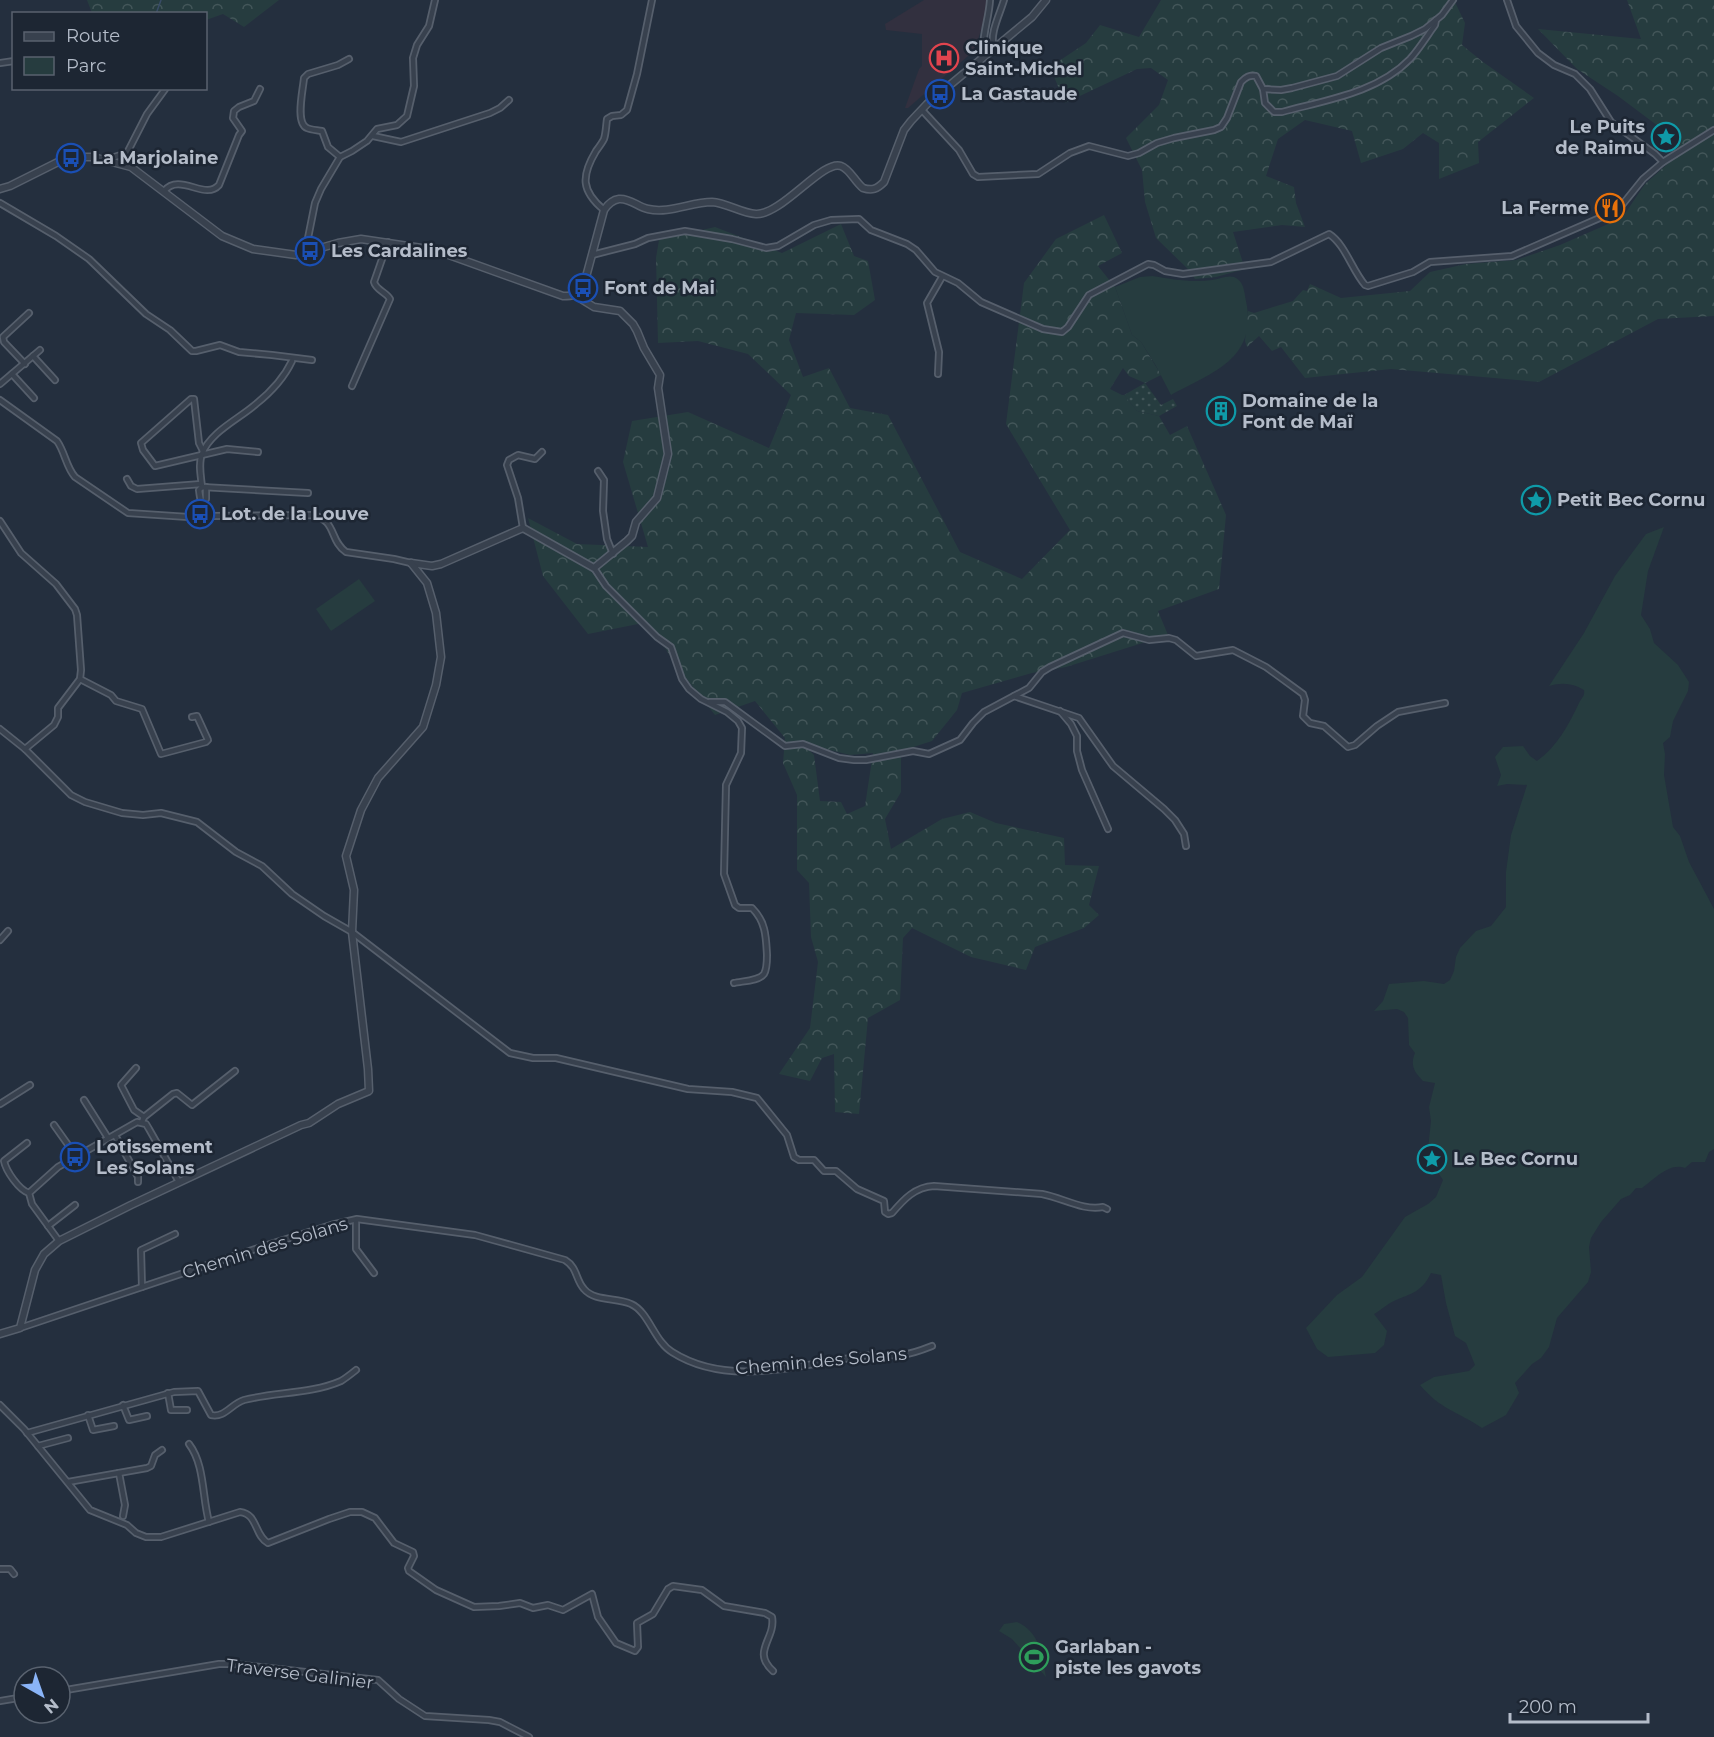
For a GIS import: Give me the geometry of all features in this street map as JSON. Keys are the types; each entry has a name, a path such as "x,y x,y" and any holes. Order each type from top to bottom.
{"street":[{"path":"304,253 315,203 340,157 352,152 373,136 377,129 397,125 407,116 414,86 413,58 417,45 429,26 435,0"},
{"path":"604,210 591,199 587,191 586,172 596,150 604,141 607,119 621,115 627,110 652,0"},
{"path":"984,56 982,44 989,16 990,0"},
{"path":"994,48 992,42 994,31 1004,0"},
{"path":"576,292 587,274 604,210 614,200 622,199 648,209 659,210 713,202 747,213 765,213 823,171 836,165 847,170 862,188 874,189 884,182 904,130 922,110 1032,17 1046,0"},
{"path":"1263,89 1281,90 1337,76 1381,48 1425,29 1453,0"},
{"path":"1507,0 1516,26 1538,54 1554,65 1575,74 1590,89 1611,122 1663,162"},
{"path":"922,110 959,150 973,174 984,178 1038,174 1070,153 1089,146 1128,156 1157,142 1214,130 1224,124 1241,82 1250,75 1256,76 1263,89 1265,103 1274,112 1282,112 1364,90 1410,59 1437,19"},
{"path":"994,31 1002,41"},
{"path":"340,157 328,147 322,131 304,127 300,120 304,78 308,74 338,65 349,59"},
{"path":"164,191 177,184 189,185 210,192 215,190 242,131 233,118 234,111 254,101 260,89"},
{"path":"109,161 111,158 126,153 147,114 165,90"},
{"path":"373,136 401,142 490,113 509,100"},
{"path":"592,255 635,244 648,238 685,231 713,235 766,248 778,246 814,225 844,218 859,219 871,230 907,244 916,250 935,272 958,283 989,306 1056,333 1068,327 1089,295 1128,276 1143,265 1154,265 1165,271 1183,274 1270,262 1329,234 1335,238 1365,285 1372,285 1413,272 1430,262 1512,256 1618,210 1643,179 1663,162 1714,130"},
{"path":"0,189 58,162 72,157 85,156 131,167 230,241 253,249 281,254 304,253 361,239 388,242 435,250 552,291 576,292"},
{"path":"0,203 56,236 89,259 146,314 170,330 192,351 220,345 239,352 312,360"},
{"path":"352,386 390,299 374,282 388,242"},
{"path":"938,374 939,352 927,303 942,277"},
{"path":"576,292 581,299 594,307 620,312 633,324 660,375 658,388 668,454 654,503 636,522 632,536 594,568"},
{"path":"25,364 2,338 28,313"},
{"path":"0,384 39,350"},
{"path":"33,356 55,380"},
{"path":"203,516 203,503 206,499 202,487 200,461 202,453 213,438 258,403 286,373 292,361"},
{"path":"12,375 34,398"},
{"path":"202,453 194,399 191,399 141,443 143,450 155,466 202,453 227,449 258,452"},
{"path":"0,400 54,438 62,448 75,477 128,513 194,516 313,515 321,517 330,526 335,539 346,552 432,566 523,528"},
{"path":"523,528 518,498 507,465 509,460 518,455 535,459 542,452"},
{"path":"598,471 604,480 603,511 607,538 613,554"},
{"path":"127,478 131,486 137,489 202,487 308,493"},
{"path":"0,521 21,553 43,571 75,609 80,679 58,708 58,717 54,725 25,749"},
{"path":"523,528 594,568 606,586 657,637 671,647 682,679 701,699 727,712 738,721 742,728 741,753 726,784 724,874 735,905 739,908 752,908 760,919 766,933 767,953 765,973 759,978 734,983"},
{"path":"0,1334 20,1328 35,1270 44,1254 59,1241 179,1182 309,1123 338,1104 369,1090 352,932 354,890 346,856 361,810 378,778 423,727 432,702 441,657 436,613 427,583 411,563"},
{"path":"709,702 725,702 785,746 803,744 839,758 860,760 898,753 930,754 960,740 984,712 1029,688 1042,672 1123,633 1149,640 1169,638 1196,656 1233,650 1266,667 1303,693 1305,700 1303,716 1310,723 1324,726 1348,747 1355,745 1398,712 1445,703"},
{"path":"80,679 111,695 122,704 142,709 161,754 206,742 200,719 197,716 192,717"},
{"path":"1014,696 1079,718 1113,766 1175,820 1184,834 1186,846"},
{"path":"1060,711 1077,736 1077,751 1082,770 1108,829"},
{"path":"0,729 25,749 71,795 85,802 122,813 143,815 161,813 197,822 236,852 262,866 291,894 352,932 510,1053 533,1058 556,1058 688,1089 732,1092 757,1098 788,1135 794,1157 806,1162 814,1160 824,1171 836,1172 857,1189 879,1197 884,1201 885,1212 888,1214 923,1186 1042,1194 1091,1209 1104,1207 1107,1209"},
{"path":"0,940 8,931"},
{"path":"136,1068 121,1085 179,1182"},
{"path":"29,1193 58,1167 143,1119 177,1093 192,1105 235,1071"},
{"path":"0,1104 30,1085"},
{"path":"84,1100 108,1138"},
{"path":"54,1125 76,1156"},
{"path":"115,1135 138,1182"},
{"path":"27,1143 4,1161 5,1167 23,1191 29,1193"},
{"path":"29,1193 32,1204 59,1241"},
{"path":"48,1226 75,1205"},
{"path":"356,1220 356,1249 374,1274"},
{"name":"Chemin des Solans","path":"20,1328 293,1237 356,1220 475,1235 564,1260 572,1264 585,1291 631,1304 643,1315 657,1337 671,1352 697,1364 714,1368 759,1371 864,1356 901,1355 932,1346"},
{"path":"142,1287 141,1250 175,1234"},
{"path":"27,1433 168,1393 198,1391 211,1416 215,1416 225,1413 236,1402 317,1388 341,1381 356,1370"},
{"path":"168,1393 171,1410 187,1410"},
{"path":"0,1405 27,1433 90,1510 127,1525 136,1533 146,1537 161,1537 240,1512 247,1512 252,1517 263,1540 268,1543 350,1512 362,1512 375,1518 394,1543 413,1552 414,1558 408,1568 412,1575 436,1590 474,1607 520,1603 533,1608 548,1605 563,1610 592,1594 598,1617 616,1643 635,1651 638,1647 637,1623 656,1611 670,1587 678,1585 702,1590 724,1606 765,1613 772,1617 773,1627 763,1648 763,1654 767,1665 773,1671"},
{"path":"123,1405 129,1420 147,1416"},
{"path":"88,1415 93,1430 114,1426"},
{"path":"38,1446 68,1438"},
{"path":"189,1444 201,1475 209,1522"},
{"path":"68,1482 151,1466 154,1455 162,1450"},
{"path":"119,1473 125,1505 123,1516"},
{"path":"0,1569 10,1569 14,1574"},
{"name":"Traverse Galinier","path":"72,1688 219,1664 234,1664 378,1680 399,1699 425,1716 500,1722 529,1737"}],"shaded area":[{"name":"Clinique Saint-Michel","path":"924,0 986,0 986,13 975,50 908,108 905,108 922,66 922,34 886,30 885,24"}],"green space":[{"path":"87,0 279,0 244,27 223,14 207,20 207,12 92,12"},
{"path":"1161,0 1454,0 1465,23 1462,45 1534,98 1478,142 1479,163 1439,179 1439,143 1423,133 1403,149 1361,163 1352,131 1305,120 1278,139 1266,176 1294,187 1296,203 1305,227 1282,225 1233,232 1245,269 1216,277 1195,279 1191,272 1156,238 1145,202 1142,170 1126,138 1159,105 1168,80 1151,68 1137,69 1065,103 1050,67 1086,43 1100,25 1139,37"},
{"path":"1627,0 1714,0 1714,316 1658,319 1539,382 1391,369 1305,378 1281,347 1272,351 1259,336 1247,347 1245,341 1248,311 1254,313 1293,301 1303,290 1307,291 1310,284 1341,298 1410,291 1430,272 1466,264 1516,260 1560,245 1622,218 1645,184 1681,152 1662,129 1577,69 1538,29 1641,39"},
{"path":"1104,215 1122,253 1098,266 1115,287 1132,335 1141,342 1161,375 1145,383 1129,376 1123,368 1110,389 1124,395 1137,411 1159,416 1170,435 1187,426 1226,515 1219,589 1158,611 1168,635 1066,667 1032,673 962,693 957,710 932,741 901,751 901,792 885,819 891,849 942,819 970,812 996,823 1064,838 1065,865 1099,866 1089,905 1099,915 1084,928 1035,947 1026,970 971,957 912,928 903,938 900,1000 868,1018 859,1114 835,1112 834,1054 822,1058 810,1081 779,1074 810,1028 818,962 811,937 809,883 797,870 797,795 783,763 785,738 755,701 715,715 678,668 648,622 588,634 543,576 528,518 577,544 648,547 623,462 632,421 688,412 769,448 791,395 748,354 698,341 658,343 656,258 659,240 715,227 782,253 841,224 854,256 868,261 875,300 854,315 796,313 789,340 803,377 829,368 850,408 888,415 960,552 1022,579 1070,530 1006,424 1024,283 1056,239","holes":["802,743 850,755 873,753 865,806 847,814 841,802 820,801 814,755"]},
{"path":"1152,276 1197,281 1234,277 1242,284 1246,301 1248,321 1245,337 1239,350 1216,370 1171,395 1141,342 1132,335 1115,287 1140,277"},
{"path":"1145,383 1161,405 1173,399 1177,406 1159,416 1137,411 1124,395"},
{"path":"1664,527 1648,571 1641,615 1650,629 1654,643 1678,665 1689,682 1688,691 1673,721 1670,737 1663,743 1664,775 1673,827 1680,836 1689,862 1714,909 1714,1149 1709,1152 1705,1162 1692,1162 1685,1168 1668,1169 1642,1188 1636,1188 1630,1195 1621,1199 1601,1222 1591,1238 1589,1247 1591,1272 1588,1282 1557,1318 1549,1347 1515,1383 1519,1393 1506,1415 1482,1428 1442,1405 1420,1385 1434,1377 1469,1371 1475,1365 1466,1343 1455,1336 1441,1275 1431,1273 1420,1288 1391,1302 1374,1314 1387,1331 1384,1345 1375,1353 1328,1357 1317,1349 1306,1328 1337,1295 1362,1277 1405,1217 1436,1197 1443,1180 1435,1168 1428,1149 1431,1121 1429,1107 1435,1083 1423,1081 1417,1075 1413,1061 1415,1053 1409,1045 1408,1018 1404,1012 1397,1009 1374,1011 1383,1001 1389,984 1424,981 1444,984 1450,980 1460,948 1476,931 1491,926 1506,907 1506,872 1511,835 1527,785 1497,786 1501,775 1495,757 1503,747 1523,746 1537,761 1556,742 1567,727 1584,690 1567,684 1549,686 1584,633 1615,576 1646,534"},
{"path":"359,579 375,601 331,631 316,609"},
{"name":"Garlaban - piste les gavots","path":"1017,1622 1031,1632 1039,1645 1046,1677 1012,1639 999,1631 1004,1624"}],"waterway":[{"path":"157,12 161,0"}],"place":[{"name":"Clinique Saint-Michel","path":"944,58"},
{"name":"La Gastaude","path":"940,94"},
{"name":"Le Puits de Raimu","path":"1666,137"},
{"name":"La Marjolaine","path":"71,158"},
{"name":"La Ferme","path":"1610,208"},
{"name":"Les Cardalines","path":"310,251"},
{"name":"Font de Mai","path":"583,288"},
{"name":"Domaine de la Font de Maï","path":"1221,411"},
{"name":"Petit Bec Cornu","path":"1536,500"},
{"name":"Lot. de la Louve","path":"200,514"},
{"name":"Lotissement Les Solans","path":"75,1157"},
{"name":"Le Bec Cornu","path":"1432,1159"},
{"name":"Garlaban - piste les gavots","path":"1034,1657"}]}
